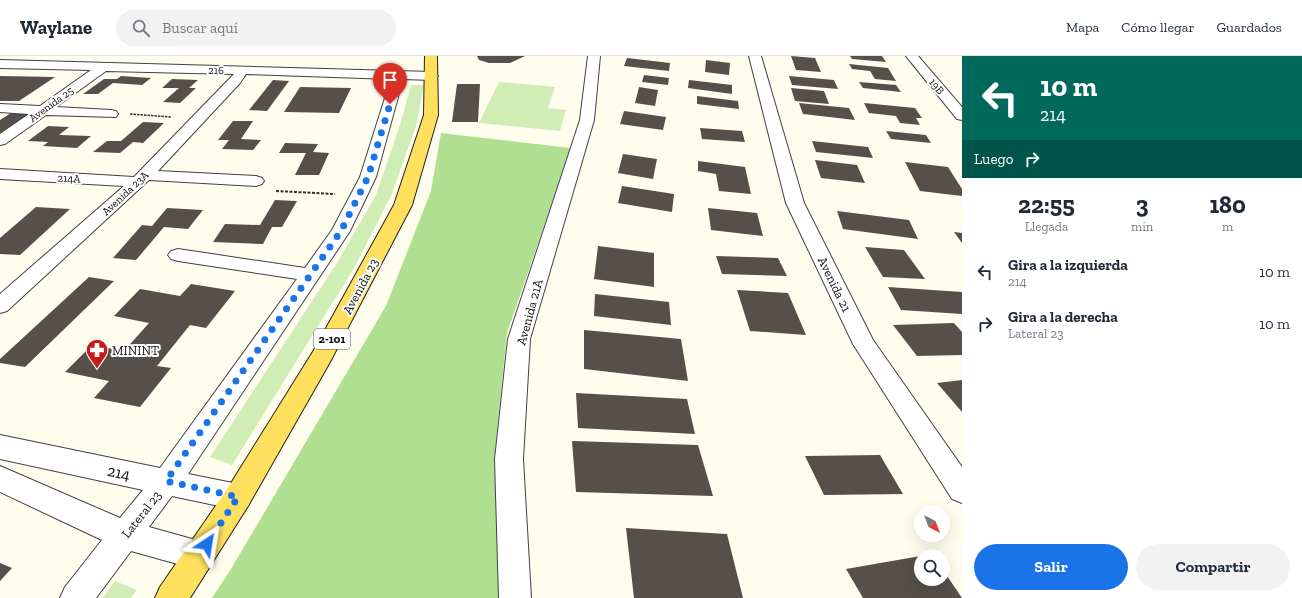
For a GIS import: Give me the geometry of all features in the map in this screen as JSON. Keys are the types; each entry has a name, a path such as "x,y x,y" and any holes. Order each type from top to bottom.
{"main road":[{"name":"Avenida 23","path":"171,598 238,497 322,356 403,205 431,115 431,66"}],"street":[{"name":"Avenida 21A","path":"515,598 509,459 519,339 587,120 594,56"},
{"name":"Avenida 21","path":"755,56 795,203 864,344 962,490"},
{"name":"19B","path":"912,56 962,116"},
{"name":"216","path":"0,64 398,75 431,66"},
{"name":"Avenida 25","path":"0,141 102,67"},
{"name":"Avenida 23A","path":"0,306 142,179 236,80 242,71"},
{"name":"Lateral 23","path":"76,598 166,481 341,231 368,177 398,75"},
{"path":"0,108 111,114"},
{"name":"214A","path":"0,174 256,181"},
{"path":"178,255 310,275"},
{"path":"0,282 24,285"},
{"name":"214","path":"0,447 238,497"},
{"path":"0,479 125,535 199,555"}],"path":[{"path":"111,114 199,118"},
{"path":"256,181 250,189 359,195"}],"green space":[{"path":"499,82 555,87 548,108 566,110 560,131 479,123"},
{"path":"411,85 424,85 416,126 391,196 354,268 232,465 210,457 337,263 376,195 400,125"},
{"path":"441,133 571,148 507,333 494,462 506,598 212,598 231,569 386,306 431,191"},
{"path":"115,581 137,590 131,598 103,598"}],"building":[{"path":"477,56 525,56 510,63 489,63 479,60"},
{"path":"791,56 815,58 821,72 796,70"},
{"path":"850,56 882,56 886,62 852,59"},
{"path":"627,58 670,63 669,71 624,66"},
{"path":"706,60 730,63 729,75 705,72"},
{"path":"849,64 888,68 896,81 875,79 870,71 852,69"},
{"path":"644,75 669,78 668,85 642,82"},
{"path":"0,76 55,77 19,101 0,101"},
{"path":"121,76 151,78 142,85 113,83 98,94 83,94 104,79 117,79"},
{"path":"789,76 834,80 838,89 792,85"},
{"path":"172,79 198,80 189,88 196,88 180,103 163,102 179,88 162,88"},
{"path":"273,80 289,81 267,111 249,110"},
{"path":"689,80 732,85 732,94 688,88"},
{"path":"859,82 896,85 901,92 863,88"},
{"path":"457,84 480,84 478,122 452,122"},
{"path":"300,87 351,88 339,113 284,112"},
{"path":"639,87 658,90 655,106 635,103"},
{"path":"791,88 824,91 829,104 795,101"},
{"path":"697,96 738,101 739,109 697,104"},
{"path":"799,103 849,108 855,120 803,114"},
{"path":"864,103 915,108 922,118 916,118 920,125 900,123 896,116 869,113"},
{"path":"624,111 666,117 663,130 620,124"},
{"path":"11,113 29,114 0,133 0,120"},
{"path":"233,121 253,121 241,139 261,140 253,150 222,149 229,140 218,140"},
{"path":"143,122 164,123 143,143 133,142 120,153 93,152 107,141 121,141"},
{"path":"48,126 69,127 59,135 91,136 77,148 43,146 48,142 28,141"},
{"path":"700,128 742,131 745,142 702,139"},
{"path":"886,131 926,135 931,143 891,139"},
{"path":"812,141 868,147 873,158 816,152"},
{"path":"285,143 318,144 313,152 329,153 319,175 295,175 306,153 279,153"},
{"path":"623,154 657,159 653,179 618,173"},
{"path":"815,160 857,165 865,183 821,178"},
{"path":"698,161 745,167 751,194 719,191 716,174 698,171"},
{"path":"905,162 948,167 962,189 962,196 920,191"},
{"path":"622,186 674,194 672,212 618,203"},
{"path":"275,200 297,201 282,227 272,227 263,244 213,242 225,224 260,225"},
{"path":"36,207 70,209 20,255 0,254 0,238"},
{"path":"167,208 203,210 188,229 164,227 136,260 113,258 142,225 152,226"},
{"path":"708,208 757,213 763,236 711,230"},
{"path":"837,211 909,220 918,239 843,229"},
{"path":"954,232 962,233 962,243"},
{"path":"598,246 654,253 654,287 594,279"},
{"path":"865,247 904,250 925,279 883,277"},
{"path":"716,256 778,258 787,276 722,274"},
{"path":"89,277 114,281 25,367 0,363 0,359"},
{"path":"191,284 235,291 206,328 190,325 157,366 171,368 140,407 94,398 109,381 65,372 92,345 124,351 149,323 114,316 140,289 180,296"},
{"path":"888,287 962,292 962,314 901,310"},
{"path":"737,290 788,293 806,335 750,331"},
{"path":"595,294 669,302 671,325 594,316"},
{"path":"954,323 962,332 962,355 917,356 893,325"},
{"path":"584,330 681,339 688,381 584,369"},
{"path":"962,380 962,412 937,383"},
{"path":"576,393 687,399 695,434 578,428"},
{"path":"572,441 698,445 713,496 576,492"},
{"path":"880,455 903,494 824,495 805,456"},
{"path":"626,528 727,534 743,598 634,598"},
{"path":"914,557 914,586 950,586 950,580 962,598 863,598 846,569"},
{"path":"0,563 12,568 0,581"}],"place":[{"name":"MININT","path":"97,370"}],"route":[{"path":"207,544 238,497 166,481 341,231 368,177 390,104"}]}
